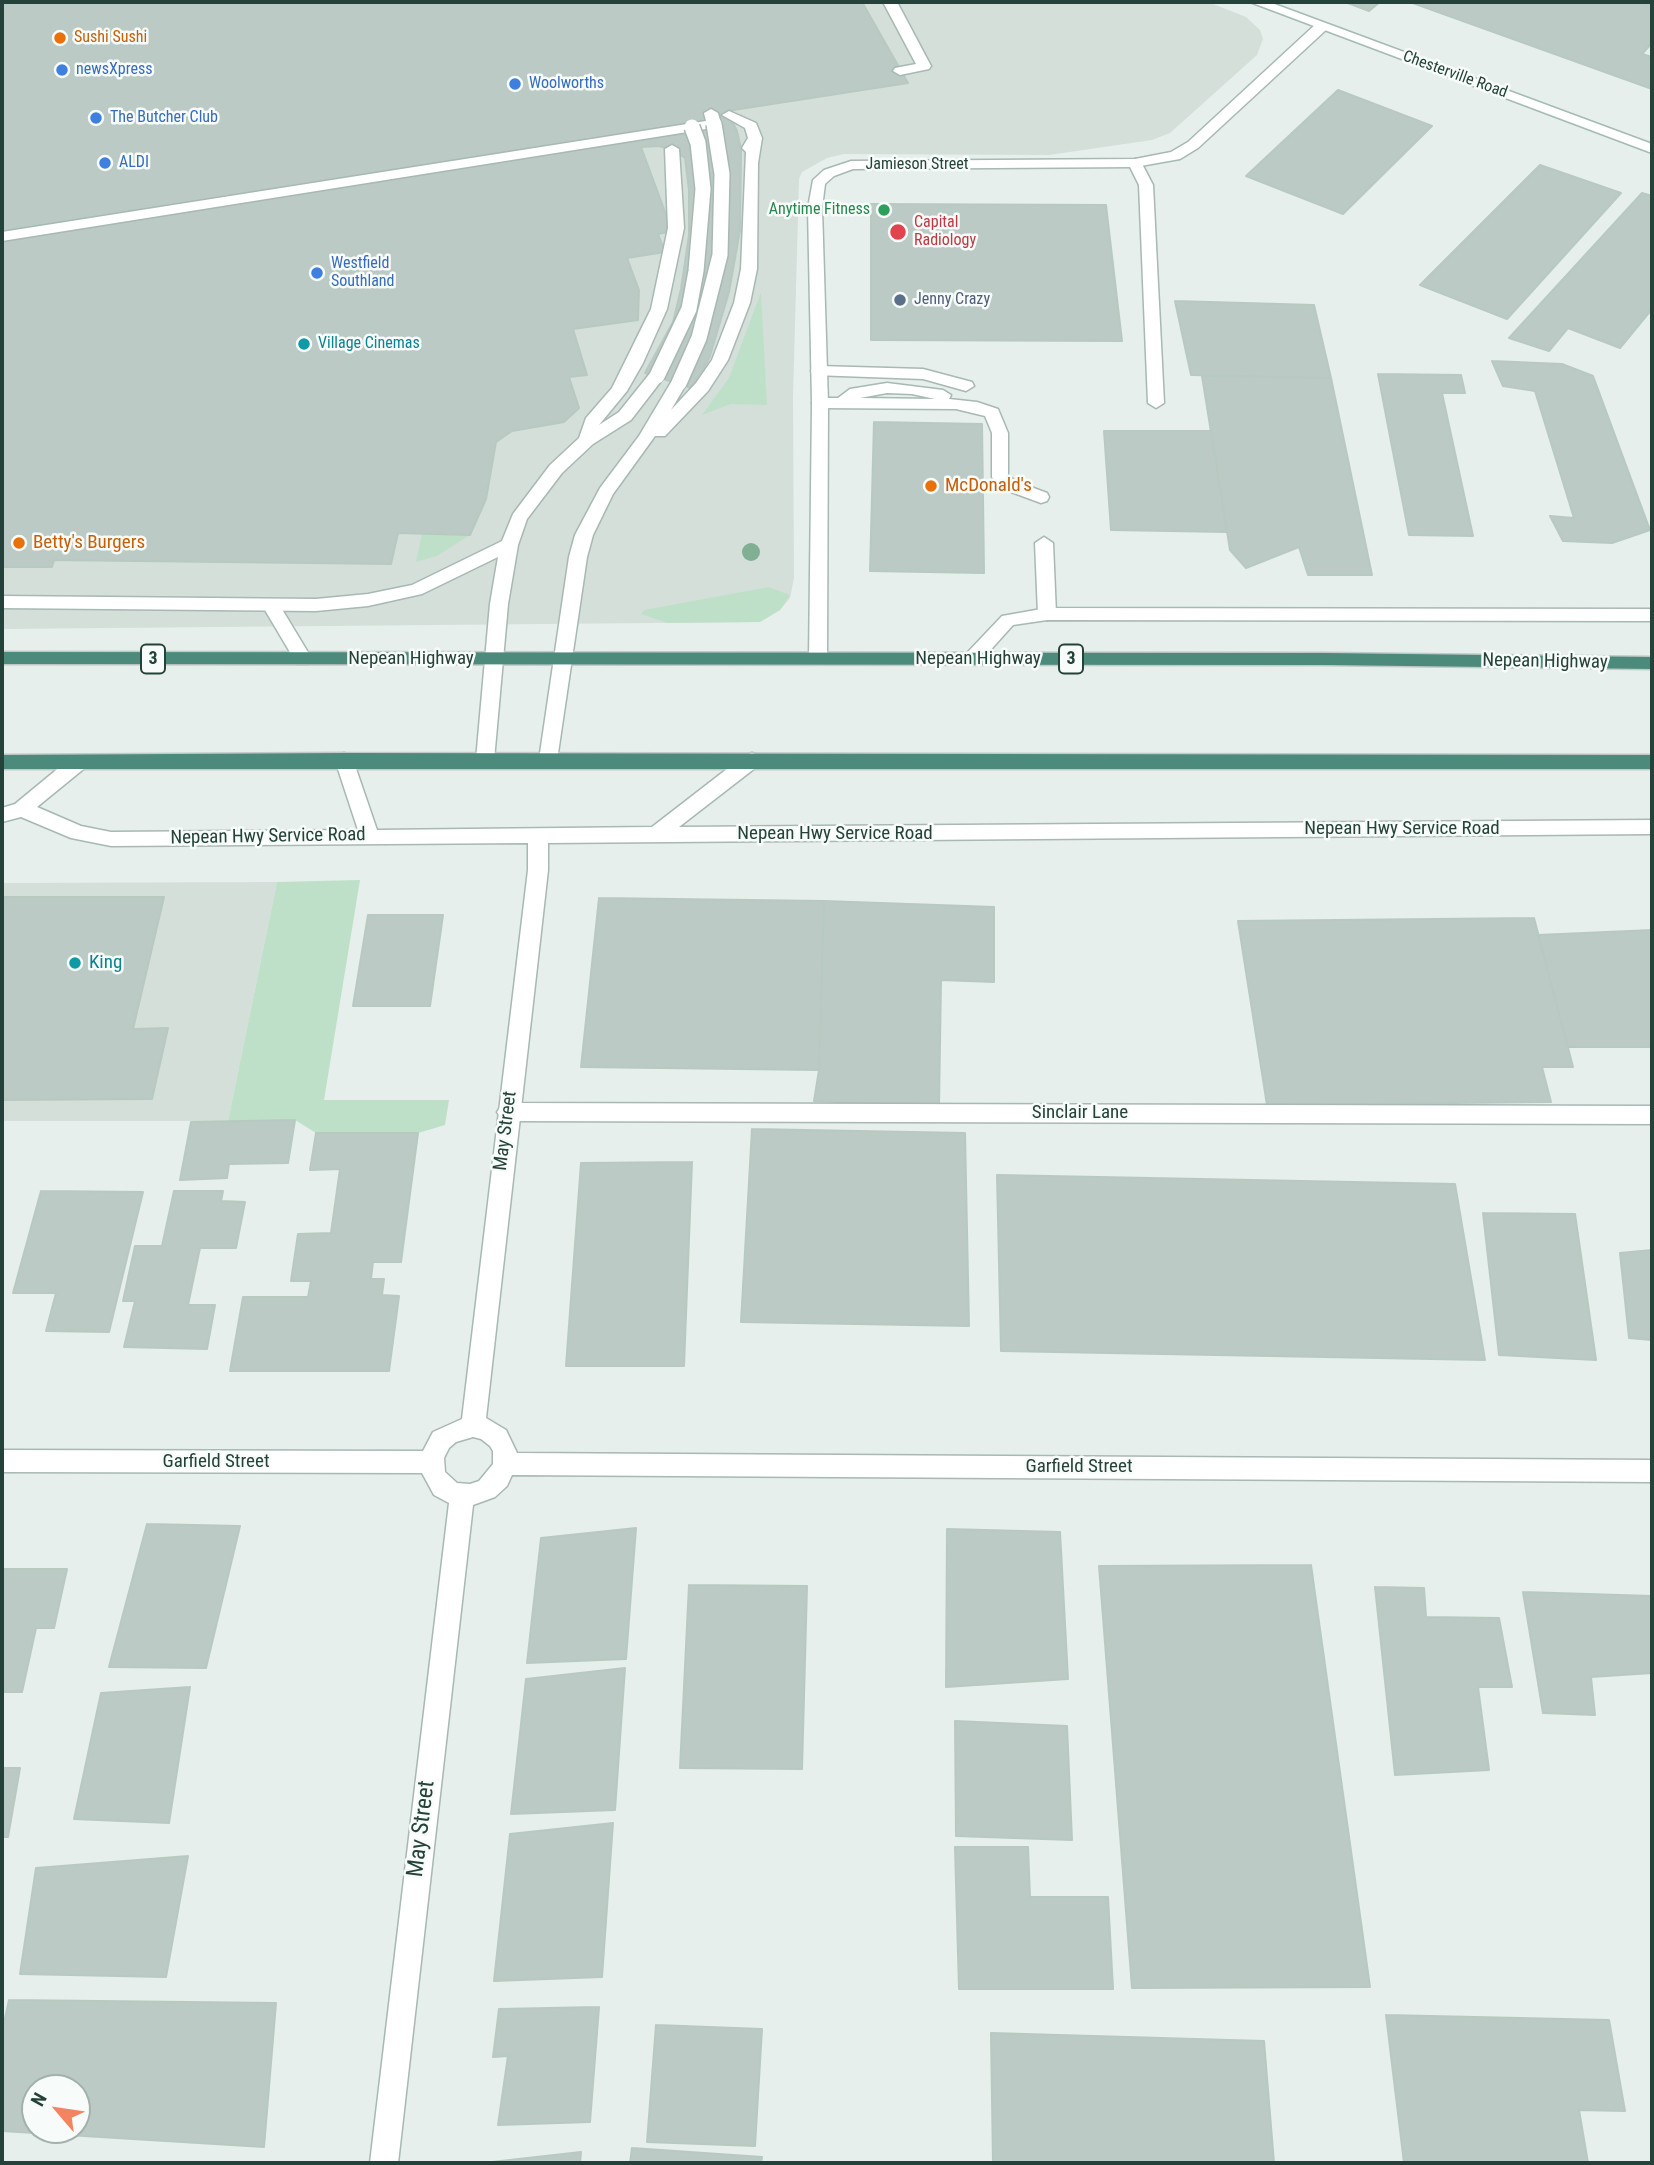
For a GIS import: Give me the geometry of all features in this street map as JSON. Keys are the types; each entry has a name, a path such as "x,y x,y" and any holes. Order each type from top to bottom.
{"highway":[{"name":"Nepean Highway","path":"2,659 972,659 1652,663"},
{"path":"2,762 1652,762"}],"street":[{"path":"890,2 925,66 900,71"},
{"name":"Chesterville Road","path":"1257,2 1652,149"},
{"name":"Jamieson Street","path":"817,659 820,403 815,208 818,183 829,173 851,165 1135,163 1175,156 1193,145 1322,26"},
{"path":"626,466 702,387 720,360 732,334 749,269 751,163 755,138 751,126 745,120 729,115"},
{"path":"2,237 713,118 722,174 720,255 699,338 679,383 594,511 584,535 578,557 548,760"},
{"path":"485,760 499,604 509,545 519,518 556,468 587,440 625,416 657,376 689,309 696,271 703,189 698,143 689,122"},
{"path":"741,155 749,149 755,138"},
{"path":"587,440 592,422 619,391 635,363 659,309 676,228 672,149"},
{"path":"1135,163 1146,186 1156,403"},
{"path":"819,372 923,374 966,386"},
{"path":"820,403 956,404 977,407 992,413 1000,433 1000,477 1009,485 1041,497"},
{"path":"1044,543 1047,614"},
{"path":"2,603 271,605 355,601 416,590 509,545"},
{"path":"271,605 303,659"},
{"path":"972,659 1008,620 1047,614 1652,615"},
{"path":"344,760 370,836"},
{"path":"656,835 752,760"},
{"path":"2,815 23,809 79,762"},
{"name":"Nepean Hwy Service Road","path":"23,809 78,833 111,839 1652,827"},
{"name":"May Street","path":"474,1426 508,1112 538,870 538,836"},
{"name":"Sinclair Lane","path":"508,1112 1652,1115"},
{"path":"474,1426 487,1429 498,1438 505,1450 505,1464 493,1485 478,1493 461,1496 442,1488 433,1476 431,1462 441,1440 456,1430 474,1426"},
{"name":"Garfield Street","path":"2,1461 431,1462"},
{"name":"Garfield Street","path":"505,1464 1652,1471"},
{"name":"May Street","path":"384,2163 461,1496"}],"shaded area":[{"name":"Westfield Southland","path":"2,2 1208,2 1246,17 1260,30 1263,39 1257,55 1170,133 1152,140 1049,155 844,154 827,158 802,172 799,179 793,397 794,578 790,598 780,610 760,622 2,629"},
{"path":"277,882 228,1121 2,1121 2,883"}],"green space":[{"path":"761,292 767,405 731,404 702,415 729,378"},
{"path":"422,533 470,535 437,556 416,562"},
{"path":"769,587 790,595 780,610 760,622 667,623 641,614 644,610"},
{"path":"360,880 324,1100 449,1100 445,1125 418,1133 316,1133 295,1120 228,1121 277,882"}],"building":[{"name":"Westfield Southland","path":"2,2 862,2 908,83 727,111 737,131 741,149 740,230 729,292 710,356 694,389 645,373 673,322 681,289 689,235 689,190 685,158 673,150 659,146 641,147 671,228 668,232 658,234 665,252 627,258 639,290 638,320 573,329 587,375 569,377 579,408 564,422 512,431 496,442 486,499 470,535 398,533 391,564 54,560 52,567 3,567 2,570"},
{"path":"1345,2 1380,2 1369,11"},
{"path":"1410,2 1641,2 1652,6 1652,43 1642,54 1652,57 1652,89"},
{"path":"1338,90 1432,126 1343,214 1246,176"},
{"path":"1540,165 1621,193 1507,319 1420,285"},
{"path":"1642,193 1652,196 1652,309 1620,348 1568,328 1549,351 1509,338"},
{"path":"871,204 1106,205 1122,341 871,340"},
{"path":"1175,301 1314,305 1331,378 1191,375"},
{"path":"1492,361 1562,364 1593,376 1650,530 1612,543 1563,541 1550,516 1574,518 1535,391 1503,386"},
{"path":"1378,374 1461,375 1465,393 1442,393 1473,536 1409,535"},
{"path":"1202,376 1331,378 1372,575 1308,575 1299,547 1246,568 1230,550"},
{"path":"874,422 982,424 984,573 870,571"},
{"path":"1104,431 1211,431 1227,532 1111,530"},
{"name":"King","path":"2,897 164,897 133,1029 168,1028 152,1099 2,1100"},
{"path":"599,898 824,901 819,1070 581,1067"},
{"path":"824,901 994,907 994,982 941,980 939,1106 814,1101 819,1070"},
{"path":"368,915 443,915 430,1006 353,1006"},
{"path":"1534,918 1573,1067 1542,1067 1551,1102 1267,1105 1238,921"},
{"path":"1652,930 1652,1047 1568,1047 1538,935"},
{"path":"295,1120 288,1163 229,1164 227,1178 180,1180 191,1122"},
{"path":"752,1129 965,1133 969,1326 741,1322"},
{"path":"316,1133 418,1133 401,1262 373,1262 371,1279 384,1279 382,1295 399,1296 389,1371 230,1371 243,1297 308,1297 311,1281 291,1281 298,1234 331,1233 340,1169 310,1170"},
{"path":"692,1162 684,1366 566,1366 581,1163"},
{"path":"997,1175 1455,1184 1485,1360 1001,1351"},
{"path":"41,1191 143,1192 109,1332 46,1331 56,1293 13,1293"},
{"path":"174,1191 223,1191 221,1201 245,1202 236,1248 200,1248 188,1305 215,1305 207,1349 124,1347 135,1301 123,1301 135,1246 162,1246"},
{"path":"1483,1213 1575,1214 1596,1360 1499,1355"},
{"path":"1652,1250 1652,1340 1629,1338 1620,1253"},
{"path":"147,1524 240,1526 206,1668 109,1667"},
{"path":"636,1528 626,1659 527,1663 541,1538"},
{"path":"947,1529 1060,1532 1068,1679 946,1687"},
{"path":"1311,1565 1370,1987 1132,1988 1099,1566"},
{"path":"2,1569 67,1569 54,1628 36,1628 22,1692 2,1692"},
{"path":"689,1585 807,1586 802,1769 680,1768"},
{"path":"1375,1587 1424,1588 1426,1617 1499,1618 1512,1687 1478,1687 1489,1770 1395,1775"},
{"path":"1523,1592 1652,1596 1652,1673 1591,1677 1595,1715 1543,1713"},
{"path":"625,1668 615,1810 511,1814 526,1679"},
{"path":"190,1687 169,1823 74,1819 101,1693"},
{"path":"955,1721 1067,1726 1072,1840 956,1836"},
{"path":"2,1768 20,1768 8,1837 2,1837"},
{"path":"613,1823 602,1977 494,1981 510,1834"},
{"path":"955,1847 1028,1847 1030,1897 1108,1897 1113,1989 959,1989"},
{"path":"188,1856 166,1977 20,1974 36,1868"},
{"path":"9,2000 276,2003 264,2147 91,2136 91,2074 21,2074 21,2132 2,2131 2,2032"},
{"path":"599,2007 590,2122 498,2125 508,2056 493,2057 499,2009"},
{"path":"1386,2015 1609,2020 1625,2111 1579,2110 1588,2163 1404,2163"},
{"path":"656,2025 762,2029 755,2146 647,2142"},
{"path":"991,2033 1264,2041 1274,2163 993,2163"},
{"path":"632,2148 762,2157 761,2163 630,2163"},
{"path":"581,2152 580,2163 483,2163"}],"place":[{"name":"Sushi Sushi","path":"60,38"},
{"name":"newsXpress","path":"62,70"},
{"name":"Woolworths","path":"515,84"},
{"name":"The Butcher Club","path":"96,118"},
{"name":"ALDI","path":"105,163"},
{"name":"Anytime Fitness","path":"884,210"},
{"name":"Capital Radiology","path":"898,232"},
{"name":"Westfield Southland","path":"317,273"},
{"name":"Jenny Crazy","path":"900,300"},
{"name":"Village Cinemas","path":"304,344"},
{"name":"McDonald's","path":"931,486"},
{"name":"Betty's Burgers","path":"19,543"},
{"name":"King","path":"75,963"}]}
